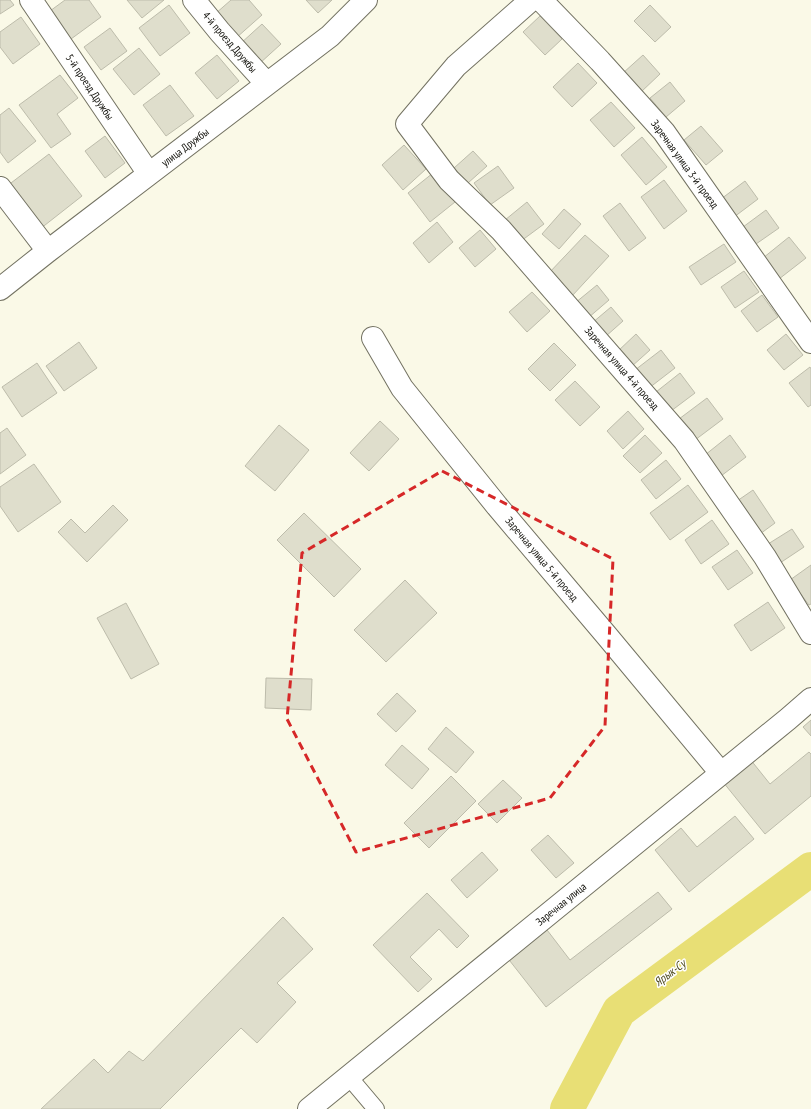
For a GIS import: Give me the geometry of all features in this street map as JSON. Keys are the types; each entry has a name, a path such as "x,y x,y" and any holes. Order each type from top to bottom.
{"street":[{"name":"5-й проезд Дружбы","path":"31,0 149,174"},
{"name":"4-й проезд Дружбы","path":"194,0 220,32 267,84"},
{"name":"улица Дружбы","path":"0,289 330,36 366,0"},
{"name":"Заречная улица 4-й проезд","path":"531,0 456,66 407,124 449,180 501,230 684,440 765,557 811,633"},
{"name":"Заречная улица 3-й проезд","path":"541,0 600,61 664,132 811,342"},
{"path":"0,188 48,251"},
{"name":"Заречная улица 5-й проезд","path":"373,338 402,388 497,506 721,773"},
{"name":"Заречная улица","path":"310,1109 811,699"},
{"path":"349,1077 376,1109"}],"highlighted area":[{"path":"442,471 613,559 605,726 550,798 356,852 287,719 302,553"}],"building":[{"path":"0,0 10,0 14,5 0,14"},
{"path":"65,0 89,0 101,17 71,39 50,11"},
{"path":"127,0 164,0 142,18"},
{"path":"231,0 249,0 262,15 236,38 215,14"},
{"path":"306,0 332,0 318,13"},
{"path":"169,5 190,33 160,56 139,28"},
{"path":"650,5 671,27 655,42 634,21"},
{"path":"540,16 562,39 545,55 523,32"},
{"path":"21,17 40,44 13,64 0,47 0,32"},
{"path":"262,24 281,44 259,64 240,44"},
{"path":"110,28 127,51 101,70 84,47"},
{"path":"139,48 160,74 134,95 113,69"},
{"path":"217,55 239,81 217,99 195,73"},
{"path":"643,55 660,74 641,92 623,73"},
{"path":"578,63 597,83 572,107 553,87"},
{"path":"60,75 78,98 57,114 71,134 51,148 19,105"},
{"path":"670,82 685,101 666,117 650,98"},
{"path":"170,85 194,116 166,136 143,105"},
{"path":"611,102 635,128 614,147 590,120"},
{"path":"9,108 36,141 8,163 0,152 0,115"},
{"path":"701,126 723,151 706,165 684,140"},
{"path":"105,136 125,163 105,178 85,151"},
{"path":"642,137 667,167 646,185 621,155"},
{"path":"404,145 426,169 403,190 382,165"},
{"path":"473,151 487,166 468,183 454,168"},
{"path":"49,154 82,196 40,229 7,186"},
{"path":"498,166 514,188 490,205 474,183"},
{"path":"433,173 455,202 430,222 408,193"},
{"path":"664,180 687,211 664,229 641,197"},
{"path":"745,181 758,199 734,217 721,199"},
{"path":"527,202 544,224 521,241 505,220"},
{"path":"620,203 646,238 629,251 603,216"},
{"path":"564,209 581,224 559,249 542,234"},
{"path":"766,210 779,228 756,244 743,227"},
{"path":"437,222 453,242 429,263 413,243"},
{"path":"480,230 496,249 475,267 459,248"},
{"path":"585,235 609,256 572,296 548,274"},
{"path":"789,237 806,258 779,279 763,258"},
{"path":"724,244 736,262 701,285 689,267"},
{"path":"744,271 759,292 735,308 721,287"},
{"path":"597,285 609,300 588,318 575,303"},
{"path":"532,292 550,311 527,332 509,312"},
{"path":"762,295 778,317 757,332 741,311"},
{"path":"611,307 623,321 605,337 592,323"},
{"path":"636,334 650,350 631,367 617,352"},
{"path":"786,334 803,355 784,370 767,350"},
{"path":"79,342 97,368 64,391 46,366"},
{"path":"554,343 576,365 550,391 528,369"},
{"path":"661,350 675,368 649,388 635,370"},
{"path":"37,363 57,393 22,417 2,387"},
{"path":"810,367 811,405 808,407 789,383"},
{"path":"680,373 695,393 671,411 656,392"},
{"path":"575,381 600,407 580,426 555,400"},
{"path":"707,398 723,419 695,440 679,419"},
{"path":"628,411 644,429 623,449 607,431"},
{"path":"380,421 399,439 369,471 350,453"},
{"path":"279,425 309,450 275,491 245,466"},
{"path":"7,428 26,455 0,474 0,433"},
{"path":"645,435 662,453 640,473 623,456"},
{"path":"730,435 746,457 721,476 705,455"},
{"path":"666,460 681,479 656,499 641,480"},
{"path":"34,464 61,502 18,532 0,506 0,487"},
{"path":"688,485 708,512 670,540 650,513"},
{"path":"753,490 775,523 760,534 737,501"},
{"path":"113,505 128,520 87,562 58,532 71,519 85,533"},
{"path":"304,513 361,569 334,597 277,540"},
{"path":"712,520 729,544 701,564 685,540"},
{"path":"792,529 804,547 780,563 768,544"},
{"path":"737,550 753,573 728,590 712,567"},
{"path":"811,565 811,604 809,605 790,580"},
{"path":"405,580 437,613 386,662 354,630"},
{"path":"768,602 785,628 751,651 734,625"},
{"path":"126,603 159,664 131,679 97,618"},
{"path":"266,678 312,679 311,710 265,708"},
{"path":"397,693 416,711 396,732 377,714"},
{"path":"811,720 811,736 803,727"},
{"path":"446,727 474,752 456,773 428,749"},
{"path":"402,745 429,769 412,789 385,765"},
{"path":"809,752 811,754 811,796 765,834 723,782 750,759 770,784"},
{"path":"451,776 476,801 429,848 404,823"},
{"path":"503,780 522,798 497,823 478,804"},
{"path":"735,816 754,839 689,892 655,850 681,828 697,847"},
{"path":"548,835 574,863 556,878 531,850"},
{"path":"482,852 498,870 467,898 451,880"},
{"path":"658,892 672,909 546,1007 506,956 544,926 570,960"},
{"path":"427,893 469,936 457,948 439,929 410,957 432,979 418,992 373,945"},
{"path":"283,917 313,949 277,983 296,1002 257,1043 241,1028 160,1109 41,1109 94,1059 108,1073 129,1051 143,1061"}],"waterway":[{"name":"Ярык-Су","path":"567,1109 619,1011 811,869"}]}
